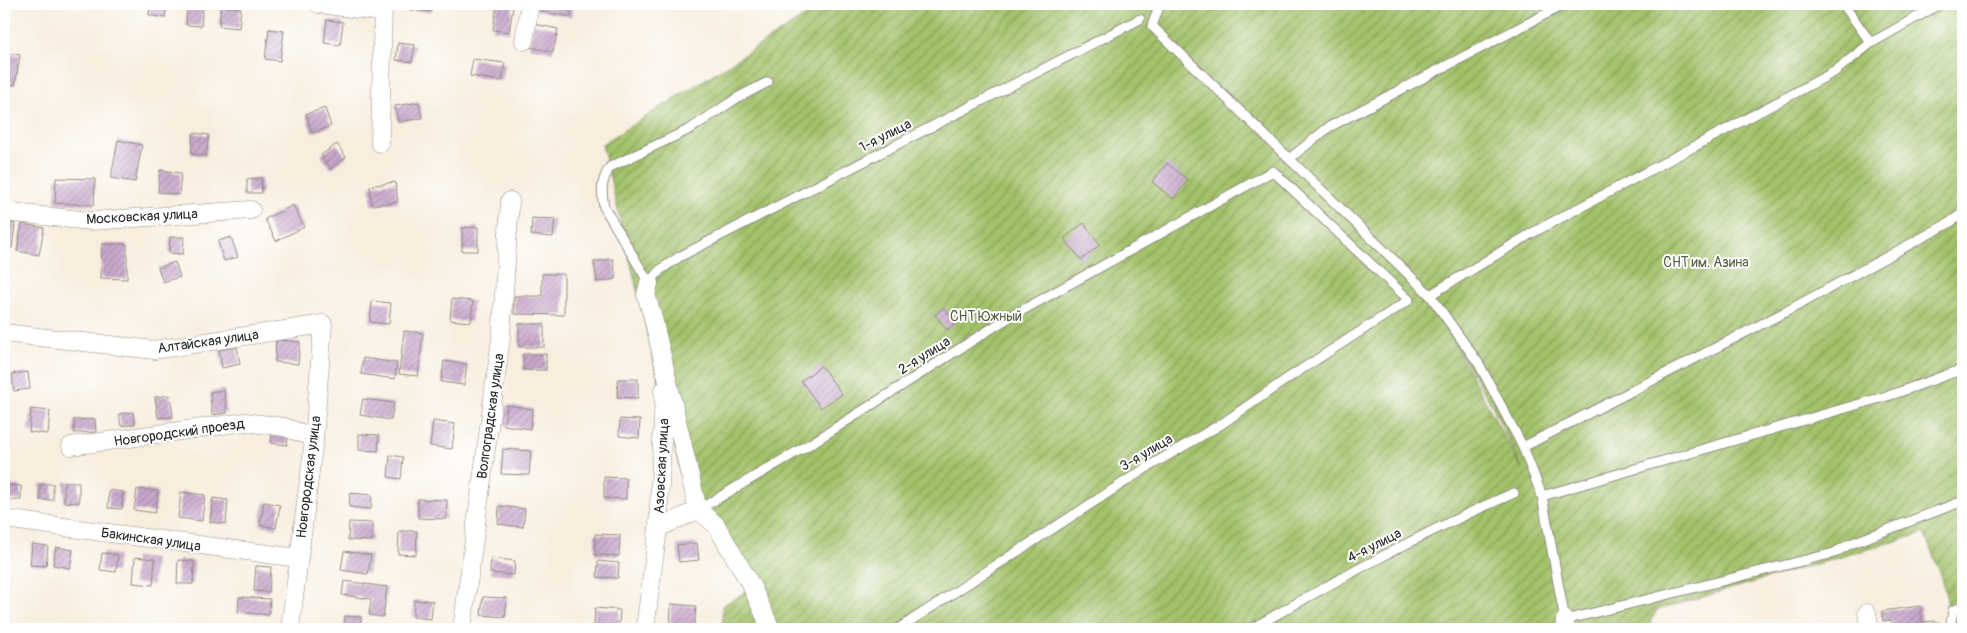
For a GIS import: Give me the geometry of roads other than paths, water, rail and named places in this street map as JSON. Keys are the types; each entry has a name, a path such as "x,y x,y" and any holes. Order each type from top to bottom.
{"street":[{"path":"319,4 382,8 380,143"},
{"path":"524,41 530,4"},
{"name":"Волгоградская улица","path":"462,629 501,338 510,201"},
{"name":"Московская улица","path":"4,212 91,221 251,210"},
{"path":"649,284 646,295 698,510 716,525 751,585 771,629"},
{"name":"Азовская улица","path":"642,305 664,396 658,528 645,629"},
{"name":"Алтайская улица","path":"4,333 154,350 323,324"},
{"name":"Новгородская улица","path":"290,629 314,440 323,324"},
{"name":"Новгородский проезд","path":"71,446 245,422 284,426 307,435 314,440"},
{"path":"658,528 698,510"},
{"name":"Бакинская улица","path":"4,519 298,558"}],"lane":[{"path":"1160,4 1152,26 1430,295 1479,364 1523,447 1542,496 1565,625 1834,554 1850,544 1963,500"},
{"path":"1289,159 1329,127 1565,4"},
{"path":"1843,4 1871,43"},
{"path":"1430,295 1532,233 1834,72 1871,43 1940,4"},
{"name":"1-я улица","path":"649,284 660,270 679,258 1140,19"},
{"path":"649,284 604,207 601,194 602,180 610,167 690,129 737,98 768,82"},
{"name":"2-я улица","path":"698,510 815,441 1003,322 1273,171 1409,300"},
{"path":"1523,447 1789,310 1949,223 1963,213"},
{"name":"3-я улица","path":"898,629 1146,468 1223,423 1288,378 1409,300"},
{"path":"1542,496 1885,396 1963,369"},
{"name":"4-я улица","path":"1251,629 1344,576 1463,515 1514,493"},
{"path":"1950,629 1953,610 1963,607"}],"park label":[{"name":"СНТ им. Азина","path":"1706,262"},
{"name":"СНТ Южный","path":"986,316"}]}
